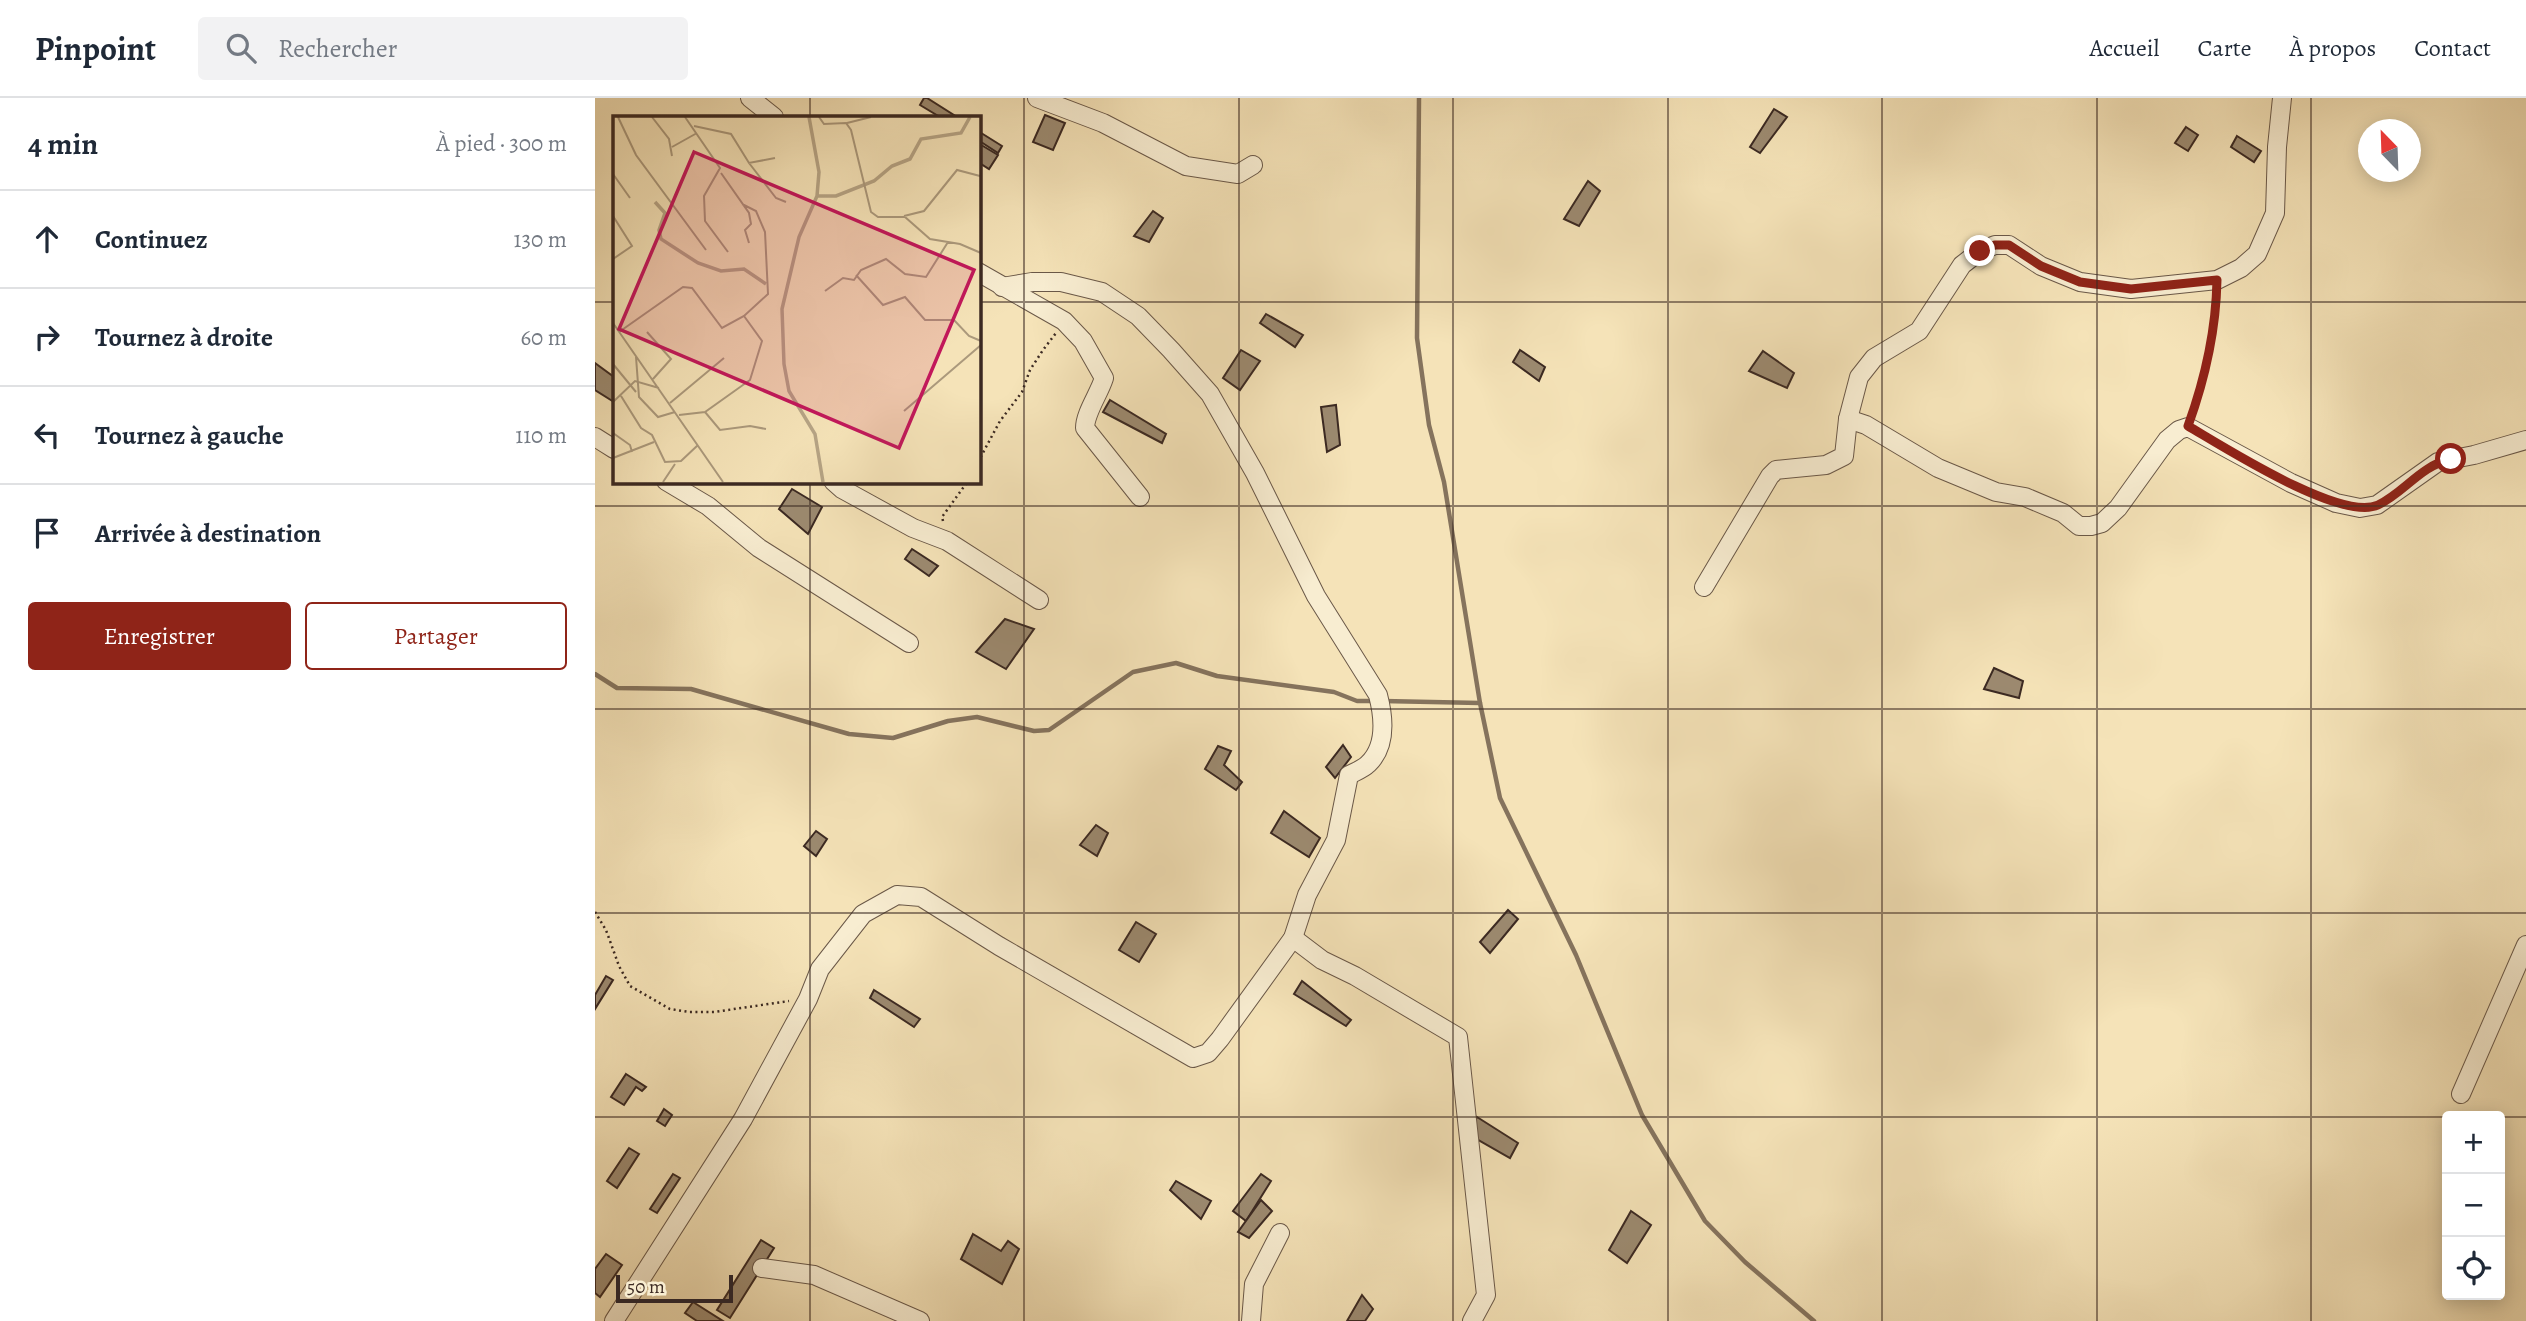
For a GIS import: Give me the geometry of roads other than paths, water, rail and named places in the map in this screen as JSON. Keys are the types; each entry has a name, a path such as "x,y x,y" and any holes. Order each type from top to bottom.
{"street":[{"path":"750,98 773,116"},
{"path":"1037,98 1103,123 1187,166 1238,174 1253,165"},
{"path":"1704,587 1776,470 1826,465 1844,456 1847,419 1860,377 1874,358 1919,331 1962,265 1980,251 1995,245 2009,245 2041,266 2080,282 2131,289 2217,280 2241,268 2257,254 2275,214 2282,98"},
{"path":"980,273 1064,321 1083,341 1104,378 1098,397 1085,418 1085,428 1139,497"},
{"path":"614,1321 743,1119 808,999 820,969 863,914 897,895 921,897 999,946 1193,1058 1208,1053 1293,938 1307,895 1336,840 1349,775 1368,765 1380,747 1383,731 1378,695 1316,596 1255,473 1210,394 1138,316 1101,292 1061,282 1032,282 1002,287"},
{"path":"1847,419 1866,425 1938,468 1996,492 2025,497 2063,513 2078,526 2102,523 2118,508 2167,440 2188,426 2291,483 2336,503 2360,509 2377,505 2438,462 2526,440"},
{"path":"595,437 613,448"},
{"path":"669,483 708,506 759,548 909,643"},
{"path":"835,483 913,528 947,541 1039,600"},
{"path":"1293,938 1322,960 1355,976 1458,1037 1486,1295 1472,1321"},
{"path":"2461,1094 2526,945"},
{"path":"1251,1321 1254,1284 1280,1233"},
{"path":"762,1268 814,1275 920,1321"}],"waterway":[{"path":"1419,98 1417,338 1429,425 1444,482 1480,703 1500,798 1576,955 1642,1115 1705,1221 1745,1262 1814,1321"},
{"path":"595,674 617,688 691,689 849,734 893,738 948,721 977,717 1034,731 1049,730 1133,672 1176,663 1217,676 1334,692 1357,701 1374,701"},
{"path":"1383,701 1480,703"}]}
